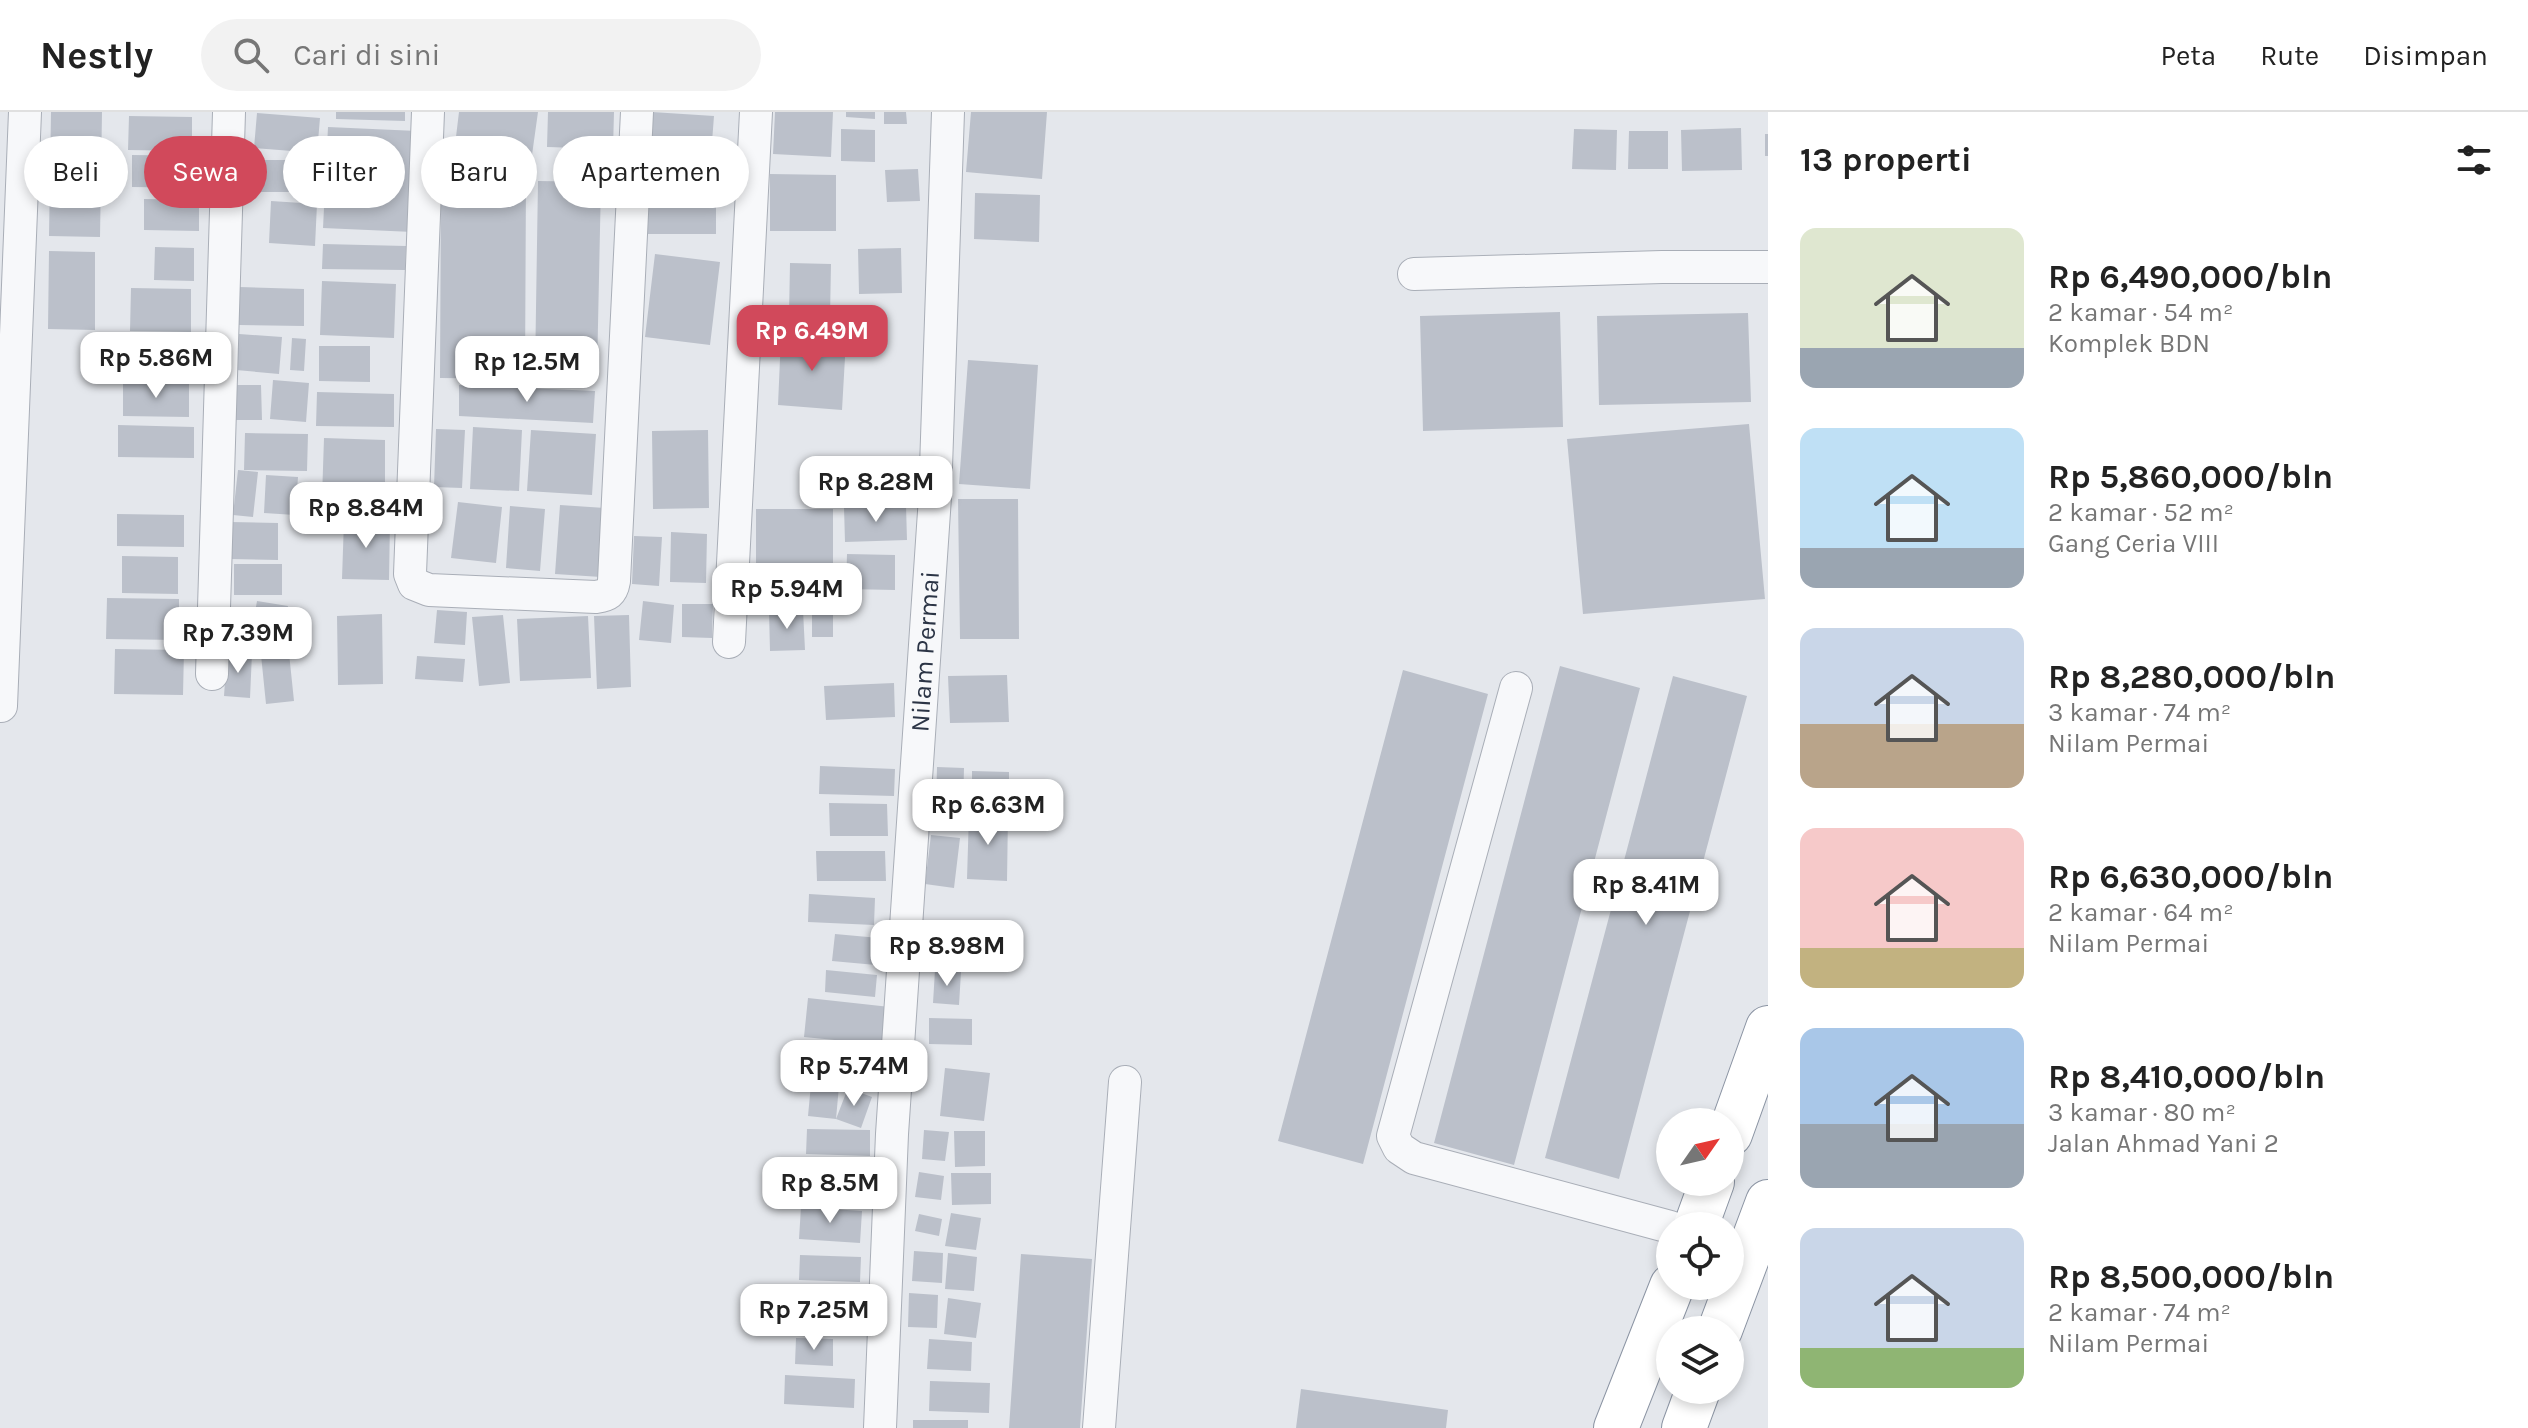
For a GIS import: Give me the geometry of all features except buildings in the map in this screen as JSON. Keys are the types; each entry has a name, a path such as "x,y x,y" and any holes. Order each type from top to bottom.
{"highway":[{"path":"1739,1108 1768,1028"},
{"path":"1725,1316 1768,1202"},
{"path":"1616,1428 1666,1300"},
{"path":"1684,1428 1693,1404"}],"street":[{"path":"1,706 25,112"},
{"path":"212,674 229,112"},
{"path":"428,112 410,574 414,584 429,590 596,597 607,596 613,590 614,581 637,112"},
{"path":"729,642 756,112"},
{"name":"Nilam Permai","path":"880,1428 892,1134 935,497 948,112"},
{"path":"1414,274 1768,267"},
{"path":"1516,688 1393,1136 1399,1148 1414,1158 1656,1223"},
{"path":"1099,1428 1125,1082"}]}
